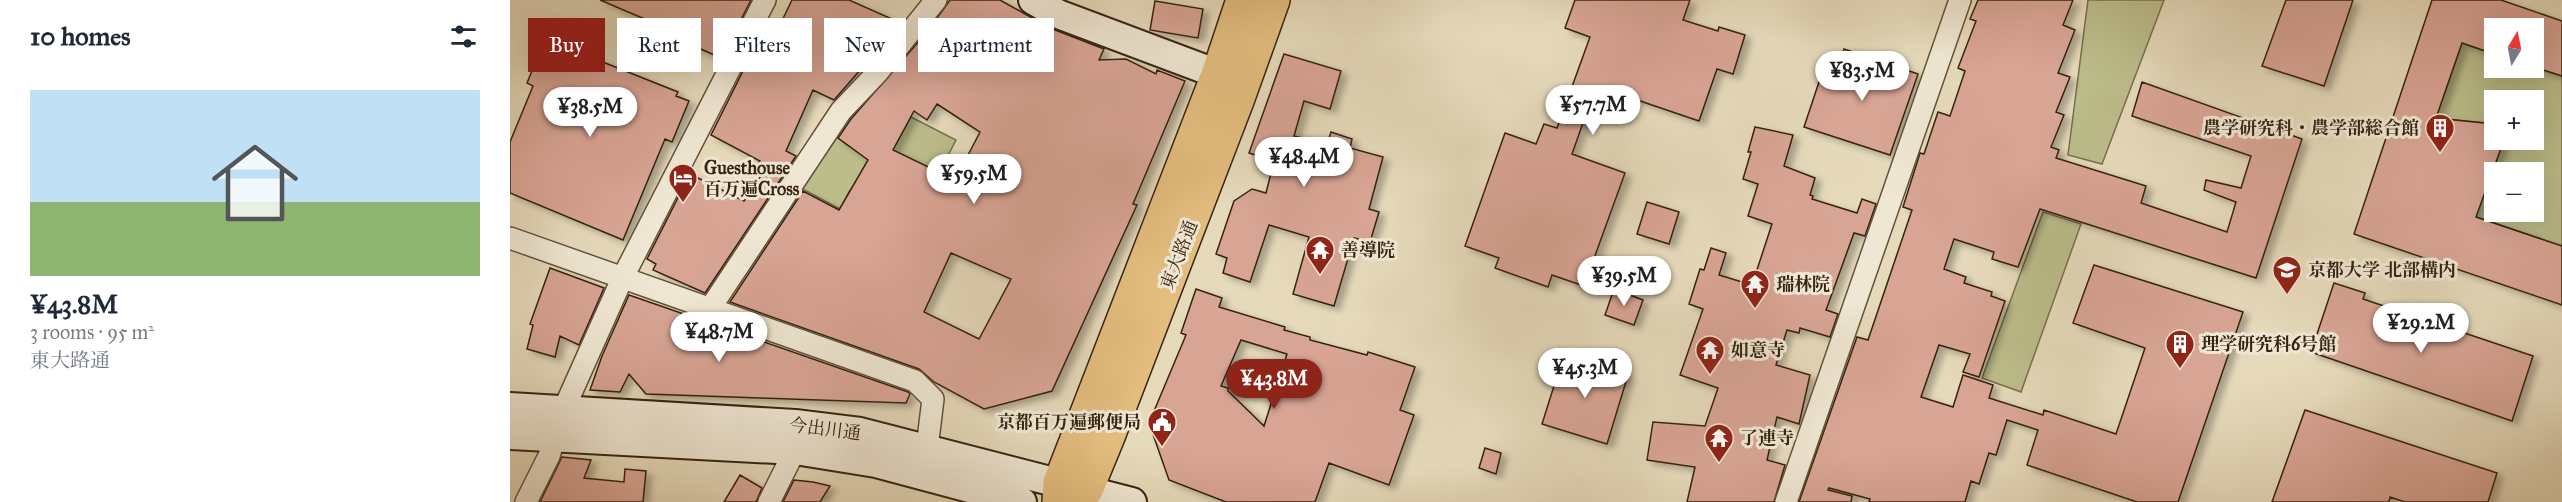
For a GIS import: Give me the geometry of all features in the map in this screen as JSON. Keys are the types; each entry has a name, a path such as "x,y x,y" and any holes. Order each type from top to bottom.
{"main road":[{"path":"1033,0 1058,14 1231,79"},
{"name":"東大路通","path":"1231,79 1243,0"},
{"name":"東大路通","path":"1069,494 1231,79 1273,0"},
{"name":"今出川通","path":"510,407 806,425 860,432 927,448 1069,494 1132,502"},
{"name":"今出川通","path":"510,435 795,450 876,463 1022,502"}],"street":[{"path":"526,502 549,456 563,411 622,279 765,0"},
{"path":"711,308 841,111 878,72 936,0"},
{"path":"1786,502 1960,0"},
{"path":"510,238 915,381 933,399 927,448"},
{"path":"770,502 795,450"}],"green space":[{"path":"2088,0 2164,0 2102,164 2068,155"},
{"path":"2462,43 2484,51 2484,78 2544,78 2544,70 2562,76 2562,246 2491,222 2544,222 2544,162 2496,162 2500,150 2544,150 2544,90 2484,90 2484,123 2436,118"},
{"path":"911,117 956,140 939,173 850,190 840,209 799,187 833,134 848,145 866,123 898,140"},
{"path":"2409,194 2483,197 2484,194 2484,219"},
{"path":"2043,212 2081,224 2021,392 1982,378"}],"building":[{"path":"600,0 751,0 742,18 713,18 713,54 701,49 701,18 642,18"},
{"path":"792,0 849,0 890,18 824,18 824,72 858,72 834,100 813,90 786,151 796,156 705,293 653,270 656,264 647,259 690,174 744,201 765,170 757,166 760,161 711,135 742,72 812,72 812,18 783,18"},
{"path":"950,0 1000,0 1032,18 937,18"},
{"path":"1575,0 1690,0 1683,20 1718,31 1719,27 1745,35 1733,74 1717,69 1699,121 1596,86 1572,154 1625,173 1584,286 1552,275 1548,287 1495,268 1499,258 1465,246 1505,133 1536,144 1544,124 1557,128 1590,37 1565,28"},
{"path":"1978,0 2073,0 2063,25 2075,30 2058,73 2070,77 2056,112 2064,115 2051,147 2059,150 2056,158 2146,186 2141,203 2227,232 2236,202 2204,190 2206,180 2241,188 2251,156 2132,116 2142,82 2302,139 2256,278 2040,209 2018,267 1992,259 1994,252 1954,239 1944,269 1966,277 1964,283 1992,292 1991,296 2005,301 1979,377 1963,372 1970,354 1939,345 1921,397 1953,407 1963,375 1993,385 1989,398 2043,415 2044,410 2116,434 2145,348 2073,323 2094,265 2243,312 2178,502 2137,502 2027,465 2038,430 2007,420 1996,455 1989,453 1979,484 1971,481 1965,502 1869,502 1870,499 1829,488 1828,490 1852,496 1851,502 1799,502 1857,337 1868,340 1912,210 1903,207 1920,153 1924,154 1938,112 1950,116 1965,71 1958,68 1976,21 1970,19"},
{"path":"2286,0 2353,0 2324,86 2262,66"},
{"name":"農学研究科・農学部総合館","path":"2432,0 2501,0 2562,21 2562,76 2544,70 2544,18 2484,18 2484,51 2462,43 2436,118 2484,123 2484,150 2500,150 2496,162 2484,162 2484,195 2476,217 2484,220 2484,222 2491,222 2562,246 2562,305 2354,234"},
{"path":"1155,1 1203,9 1198,38 1150,30"},
{"path":"1054,30 1104,49 1099,60 1126,59 1156,74 1157,70 1185,81 1133,204 1137,205 1052,391 984,409 934,382 919,369 730,302 803,191 839,210 868,160 838,138 851,119 892,72 906,72 906,56 918,42 918,72 1054,72","holes":["937,104 980,132 955,180 893,150 914,111 927,120","951,253 1011,279 979,339 924,312"]},
{"path":"1844,49 1918,74 1890,155 1804,127 1821,76 1834,80"},
{"path":"1284,54 1341,71 1330,109 1304,101 1294,136 1327,144 1331,132 1352,139 1350,148 1383,157 1369,209 1379,212 1370,242 1354,238 1334,306 1293,294 1309,237 1269,225 1250,282 1223,273 1227,258 1216,254 1234,201 1252,189 1266,193 1274,161 1249,153"},
{"path":"605,63 617,68 617,72 628,72 678,92 676,96 689,101 672,142 665,139 623,240 510,193 510,142 533,86 527,83 532,72 605,72"},
{"path":"1755,127 1793,135 1784,166 1815,178 1810,195 1813,196 1812,199 1857,213 1862,199 1876,204 1865,236 1854,233 1826,310 1838,314 1830,337 1800,328 1799,333 1787,330 1776,365 1810,375 1799,424 1777,417 1767,460 1785,465 1774,502 1687,502 1695,467 1647,460 1653,422 1705,426 1718,388 1680,375 1703,309 1689,304 1700,269 1704,270 1711,248 1726,253 1719,275 1752,285 1772,224 1748,216 1758,184 1743,179"},
{"path":"1647,202 1679,212 1669,244 1637,234"},
{"path":"550,268 604,288 579,345 560,336 555,357 527,349 533,325 530,324"},
{"path":"2334,283 2365,293 2363,299 2533,356 2512,421 2311,352"},
{"path":"1196,289 1222,298 1219,307 1285,327 1284,330 1310,337 1310,340 1367,355 1368,352 1415,367 1400,410 1414,415 1389,485 1329,463 1315,502 1226,502 1169,480 1149,423 1186,335 1181,333","holes":["1241,340 1287,354 1264,426 1228,391 1228,388 1221,386"]},
{"path":"1614,289 1643,300 1634,325 1605,315"},
{"path":"629,295 910,394 906,403 646,394 629,374 620,392 590,390 602,356"},
{"path":"1564,354 1628,375 1607,444 1542,424"},
{"path":"2305,410 2497,473 2488,502 2405,502 2390,497 2389,502 2272,502"},
{"path":"1485,448 1501,453 1496,474 1479,468"},
{"path":"562,457 591,460 584,478 624,482 625,469 646,471 643,502 540,502"},
{"path":"740,475 762,488 756,502 724,502"},
{"path":"794,480 830,486 820,502 783,502"}],"place":[{"name":"農学研究科・農学部総合館","path":"2440,154"},
{"name":"Guesthouse 百万遍Cross","path":"683,204"},
{"name":"善導院","path":"1320,276"},
{"name":"京都大学 北部構内","path":"2287,296"},
{"name":"瑞林院","path":"1755,310"},
{"name":"理学研究科6号館","path":"2180,370"},
{"name":"如意寺","path":"1710,376"},
{"name":"京都百万遍郵便局","path":"1162,448"},
{"name":"了連寺","path":"1719,464"}]}
